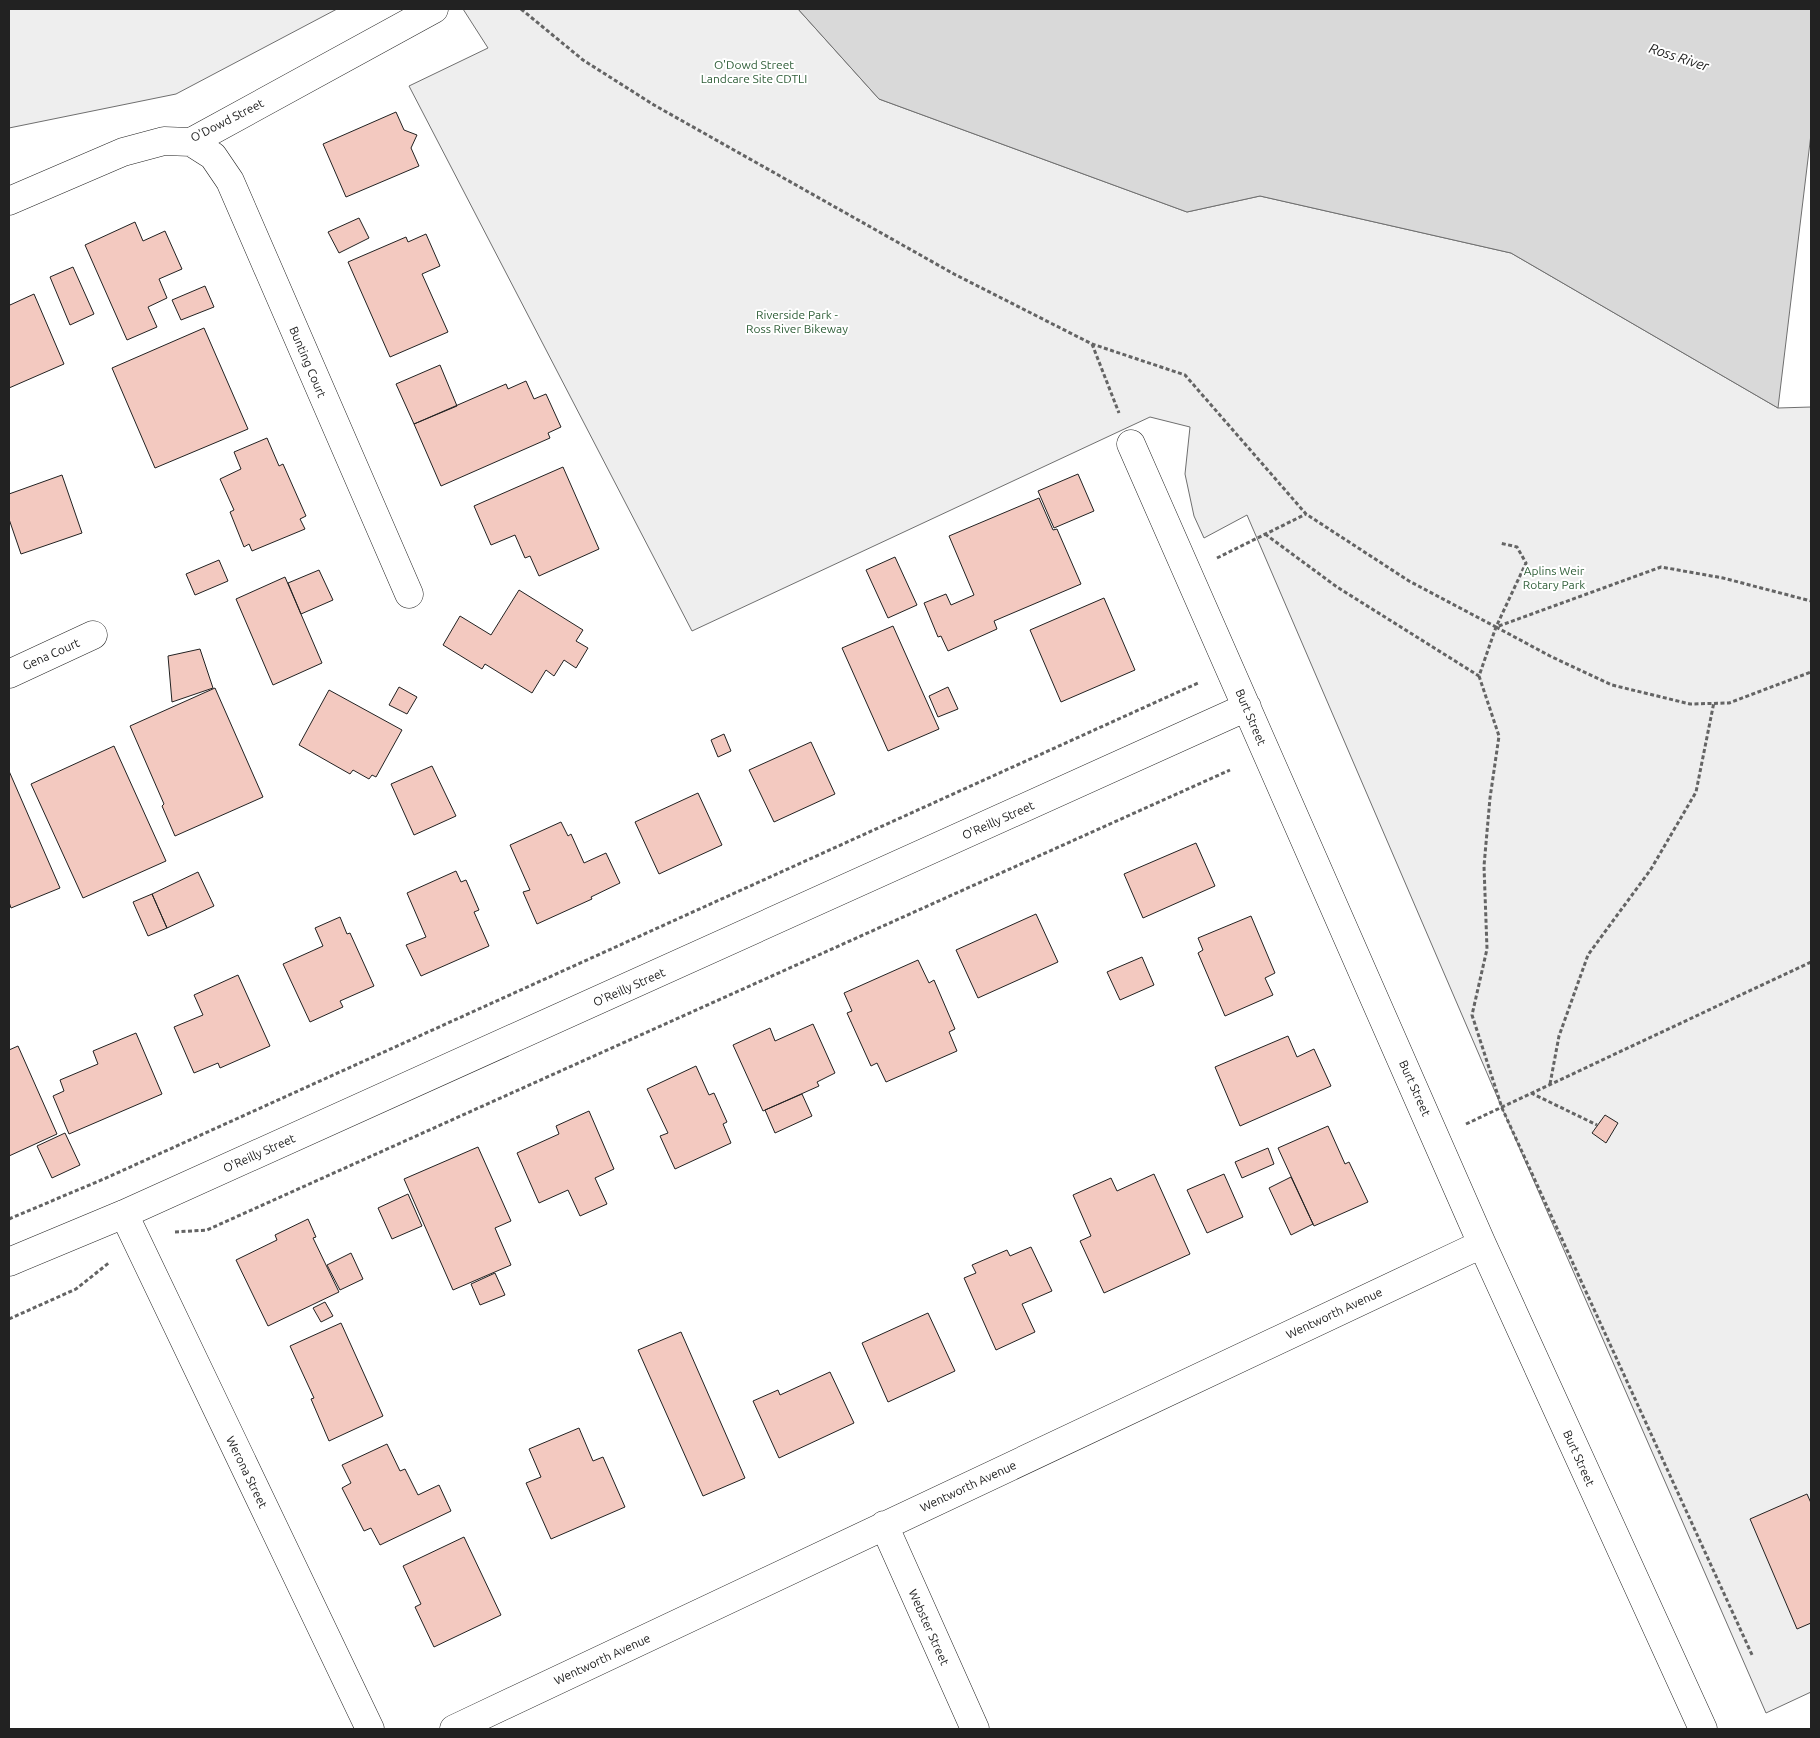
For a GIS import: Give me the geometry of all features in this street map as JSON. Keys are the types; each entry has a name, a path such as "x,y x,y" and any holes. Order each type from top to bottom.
{"street":[{"name":"O'Dowd Street","path":"9,201 123,152 164,141 191,142 434,9"},
{"name":"Bunting Court","path":"191,142 213,156 230,181 409,594"},
{"name":"Burt Street","path":"1131,444 1437,1137 1482,1244 1703,1729"},
{"name":"Gena Court","path":"9,674 93,635"},
{"name":"O'Reilly Street","path":"9,1262 124,1214 1247,707"},
{"name":"Werona Street","path":"124,1214 370,1729"},
{"name":"Wentworth Avenue","path":"454,1729 1482,1244"},
{"name":"Webster Street","path":"884,1525 975,1729"}],"path":[{"path":"521,9 583,60 654,105 954,274 1092,344 1185,375 1306,514 1409,581 1550,656 1612,685 1690,704 1729,703 1811,672"},
{"path":"1092,344 1131,444"},
{"path":"1187,572 1306,514"},
{"path":"1265,534 1338,586 1479,676"},
{"path":"1500,543 1517,547 1526,563 1496,627 1479,676 1499,736 1490,798 1484,866 1487,949 1472,1015 1502,1108 1753,1657"},
{"path":"1496,627 1661,567 1723,578 1811,601"},
{"path":"9,1219 106,1178 1230,668"},
{"path":"1550,1084 1559,1036 1588,955 1650,869 1696,792 1714,702"},
{"path":"9,1319 76,1289 103,1266 177,1231 207,1230 1230,770"},
{"path":"1437,1137 1811,962"},
{"path":"1532,1093 1598,1125"}],"green space":[{"path":"9,9 337,9 176,94 9,128"},
{"name":"Aplins Weir Rotary Park","path":"463,9 798,9 879,99 1187,212 1260,196 1511,253 1778,408 1811,407 1811,1692 1766,1713 1502,1108 1247,515 1204,538 1194,516 1185,474 1190,427 1150,417 692,631 409,86 488,48"}],"water":[{"name":"Ross River","path":"798,9 1811,9 1811,134 1778,408 1511,253 1260,196 1187,212 879,99"}],"building":[{"path":"396,112 404,130 417,135 411,148 419,166 346,197 323,144"},
{"path":"359,218 369,238 339,253 328,232"},
{"path":"135,222 143,241 165,231 182,269 159,279 167,298 148,307 157,327 127,340 85,245"},
{"path":"426,234 440,266 422,274 448,332 390,357 348,262 406,237 408,242"},
{"path":"73,267 94,314 70,325 50,277"},
{"path":"205,286 214,307 181,320 172,300"},
{"path":"34,294 64,364 9,388 9,303 10,305"},
{"path":"204,328 248,429 155,468 112,368"},
{"path":"440,365 457,406 414,424 396,384"},
{"path":"526,381 534,399 546,394 561,427 548,433 550,438 441,486 414,424 506,384 508,389"},
{"path":"267,438 279,466 283,464 306,516 300,519 305,529 252,551 249,544 244,547 230,512 234,510 220,479 241,469 234,452"},
{"path":"563,467 599,549 539,576 530,556 525,558 515,535 491,545 474,506"},
{"path":"1078,474 1094,511 1054,528 1038,491"},
{"path":"62,475 82,533 21,554 9,519 9,494"},
{"path":"1039,498 1053,530 1057,529 1081,584 994,621 997,629 948,651 941,636 938,637 924,603 946,594 951,605 974,595 949,536"},
{"path":"895,557 917,605 888,618 866,570"},
{"path":"219,560 228,581 195,595 186,574"},
{"path":"319,570 333,600 301,614 288,583"},
{"path":"285,577 322,663 273,685 236,599"},
{"path":"519,590 583,630 576,641 588,648 576,668 564,660 554,676 546,670 532,693 485,664 482,669 443,645 460,616 491,635"},
{"path":"1104,598 1135,670 1061,702 1030,630"},
{"path":"893,626 939,729 888,751 842,648"},
{"path":"200,649 213,688 172,702 168,656"},
{"path":"399,687 417,697 407,714 389,705"},
{"path":"948,687 958,709 938,717 929,696"},
{"path":"215,688 263,797 175,836 162,806 164,804 130,726"},
{"path":"329,690 402,730 376,777 372,775 369,779 353,770 350,774 299,745"},
{"path":"724,734 731,751 718,757 711,740"},
{"path":"811,742 835,794 774,822 749,770"},
{"path":"114,746 166,861 83,898 31,784"},
{"path":"432,766 456,816 414,835 391,784"},
{"path":"9,771 60,888 11,908 9,902"},
{"path":"698,793 722,845 659,874 635,822"},
{"path":"561,822 568,836 571,834 584,863 606,853 620,883 591,897 592,899 537,924 523,892 530,890 510,845"},
{"path":"1196,843 1215,886 1143,918 1124,874"},
{"path":"456,871 461,882 466,880 479,910 474,912 489,946 421,976 406,945 426,937 407,893"},
{"path":"198,872 214,906 167,928 152,894"},
{"path":"152,894 167,928 148,936 133,902"},
{"path":"1036,914 1058,962 978,998 956,950"},
{"path":"1251,916 1275,973 1265,978 1273,995 1225,1016 1198,953 1203,950 1198,938"},
{"path":"340,917 347,934 350,933 374,986 340,1001 343,1007 310,1022 283,964 323,946 315,928"},
{"path":"1142,957 1154,985 1120,1000 1107,972"},
{"path":"918,960 929,983 934,980 955,1029 949,1032 957,1051 886,1082 877,1063 871,1066 847,1013 852,1011 844,993"},
{"path":"238,975 270,1046 220,1068 218,1063 194,1073 174,1027 203,1015 194,995"},
{"path":"813,1024 835,1073 817,1082 819,1086 763,1111 733,1045 770,1028 775,1041"},
{"path":"136,1033 162,1094 69,1134 53,1096 64,1091 60,1080 98,1064 93,1051"},
{"path":"1288,1036 1297,1057 1314,1049 1331,1086 1240,1126 1215,1067"},
{"path":"18,1046 57,1134 9,1156 9,1050"},
{"path":"696,1066 709,1095 714,1093 727,1122 723,1124 731,1143 675,1169 660,1136 668,1133 647,1089"},
{"path":"802,1094 812,1116 775,1133 765,1110"},
{"path":"589,1111 614,1169 595,1178 607,1204 580,1216 568,1190 539,1203 517,1153 559,1134 556,1126"},
{"path":"1605,1115 1618,1123 1606,1143 1592,1133"},
{"path":"1328,1126 1345,1164 1349,1162 1368,1202 1314,1226 1278,1148"},
{"path":"65,1133 80,1165 52,1178 37,1146"},
{"path":"478,1147 511,1221 495,1228 511,1265 453,1290 404,1179"},
{"path":"1268,1148 1274,1164 1242,1178 1235,1162"},
{"path":"1154,1174 1190,1254 1104,1293 1080,1241 1091,1236 1073,1195 1111,1178 1117,1191"},
{"path":"1224,1174 1243,1217 1207,1233 1187,1190"},
{"path":"1291,1177 1313,1224 1291,1235 1269,1188"},
{"path":"408,1194 422,1226 392,1239 378,1208"},
{"path":"308,1219 316,1237 313,1238 339,1292 268,1326 236,1260 277,1240 275,1235"},
{"path":"1031,1247 1052,1291 1022,1304 1035,1332 996,1350 964,1278 976,1273 972,1265 1007,1250 1010,1256"},
{"path":"351,1253 363,1279 340,1290 327,1265"},
{"path":"495,1273 505,1295 480,1305 471,1284"},
{"path":"325,1302 333,1316 321,1322 313,1308"},
{"path":"928,1313 955,1371 888,1402 862,1343"},
{"path":"341,1323 383,1416 329,1441 311,1399 314,1398 290,1346"},
{"path":"681,1332 745,1478 703,1496 638,1350"},
{"path":"830,1372 854,1423 779,1458 753,1401 778,1390 780,1395"},
{"path":"579,1428 593,1461 603,1457 625,1507 551,1539 526,1483 541,1477 529,1449"},
{"path":"387,1444 400,1471 405,1469 418,1495 439,1485 451,1511 380,1545 371,1528 364,1531 342,1488 351,1483 342,1465"},
{"path":"1807,1494 1811,1503 1811,1623 1797,1629 1750,1519"},
{"path":"464,1537 501,1615 434,1647 415,1607 421,1604 403,1566"}],"park label":[{"name":"O'Dowd Street Landcare Site CDTLI","path":"754,71"},
{"name":"Riverside Park - Ross River Bikeway","path":"797,321"}]}
